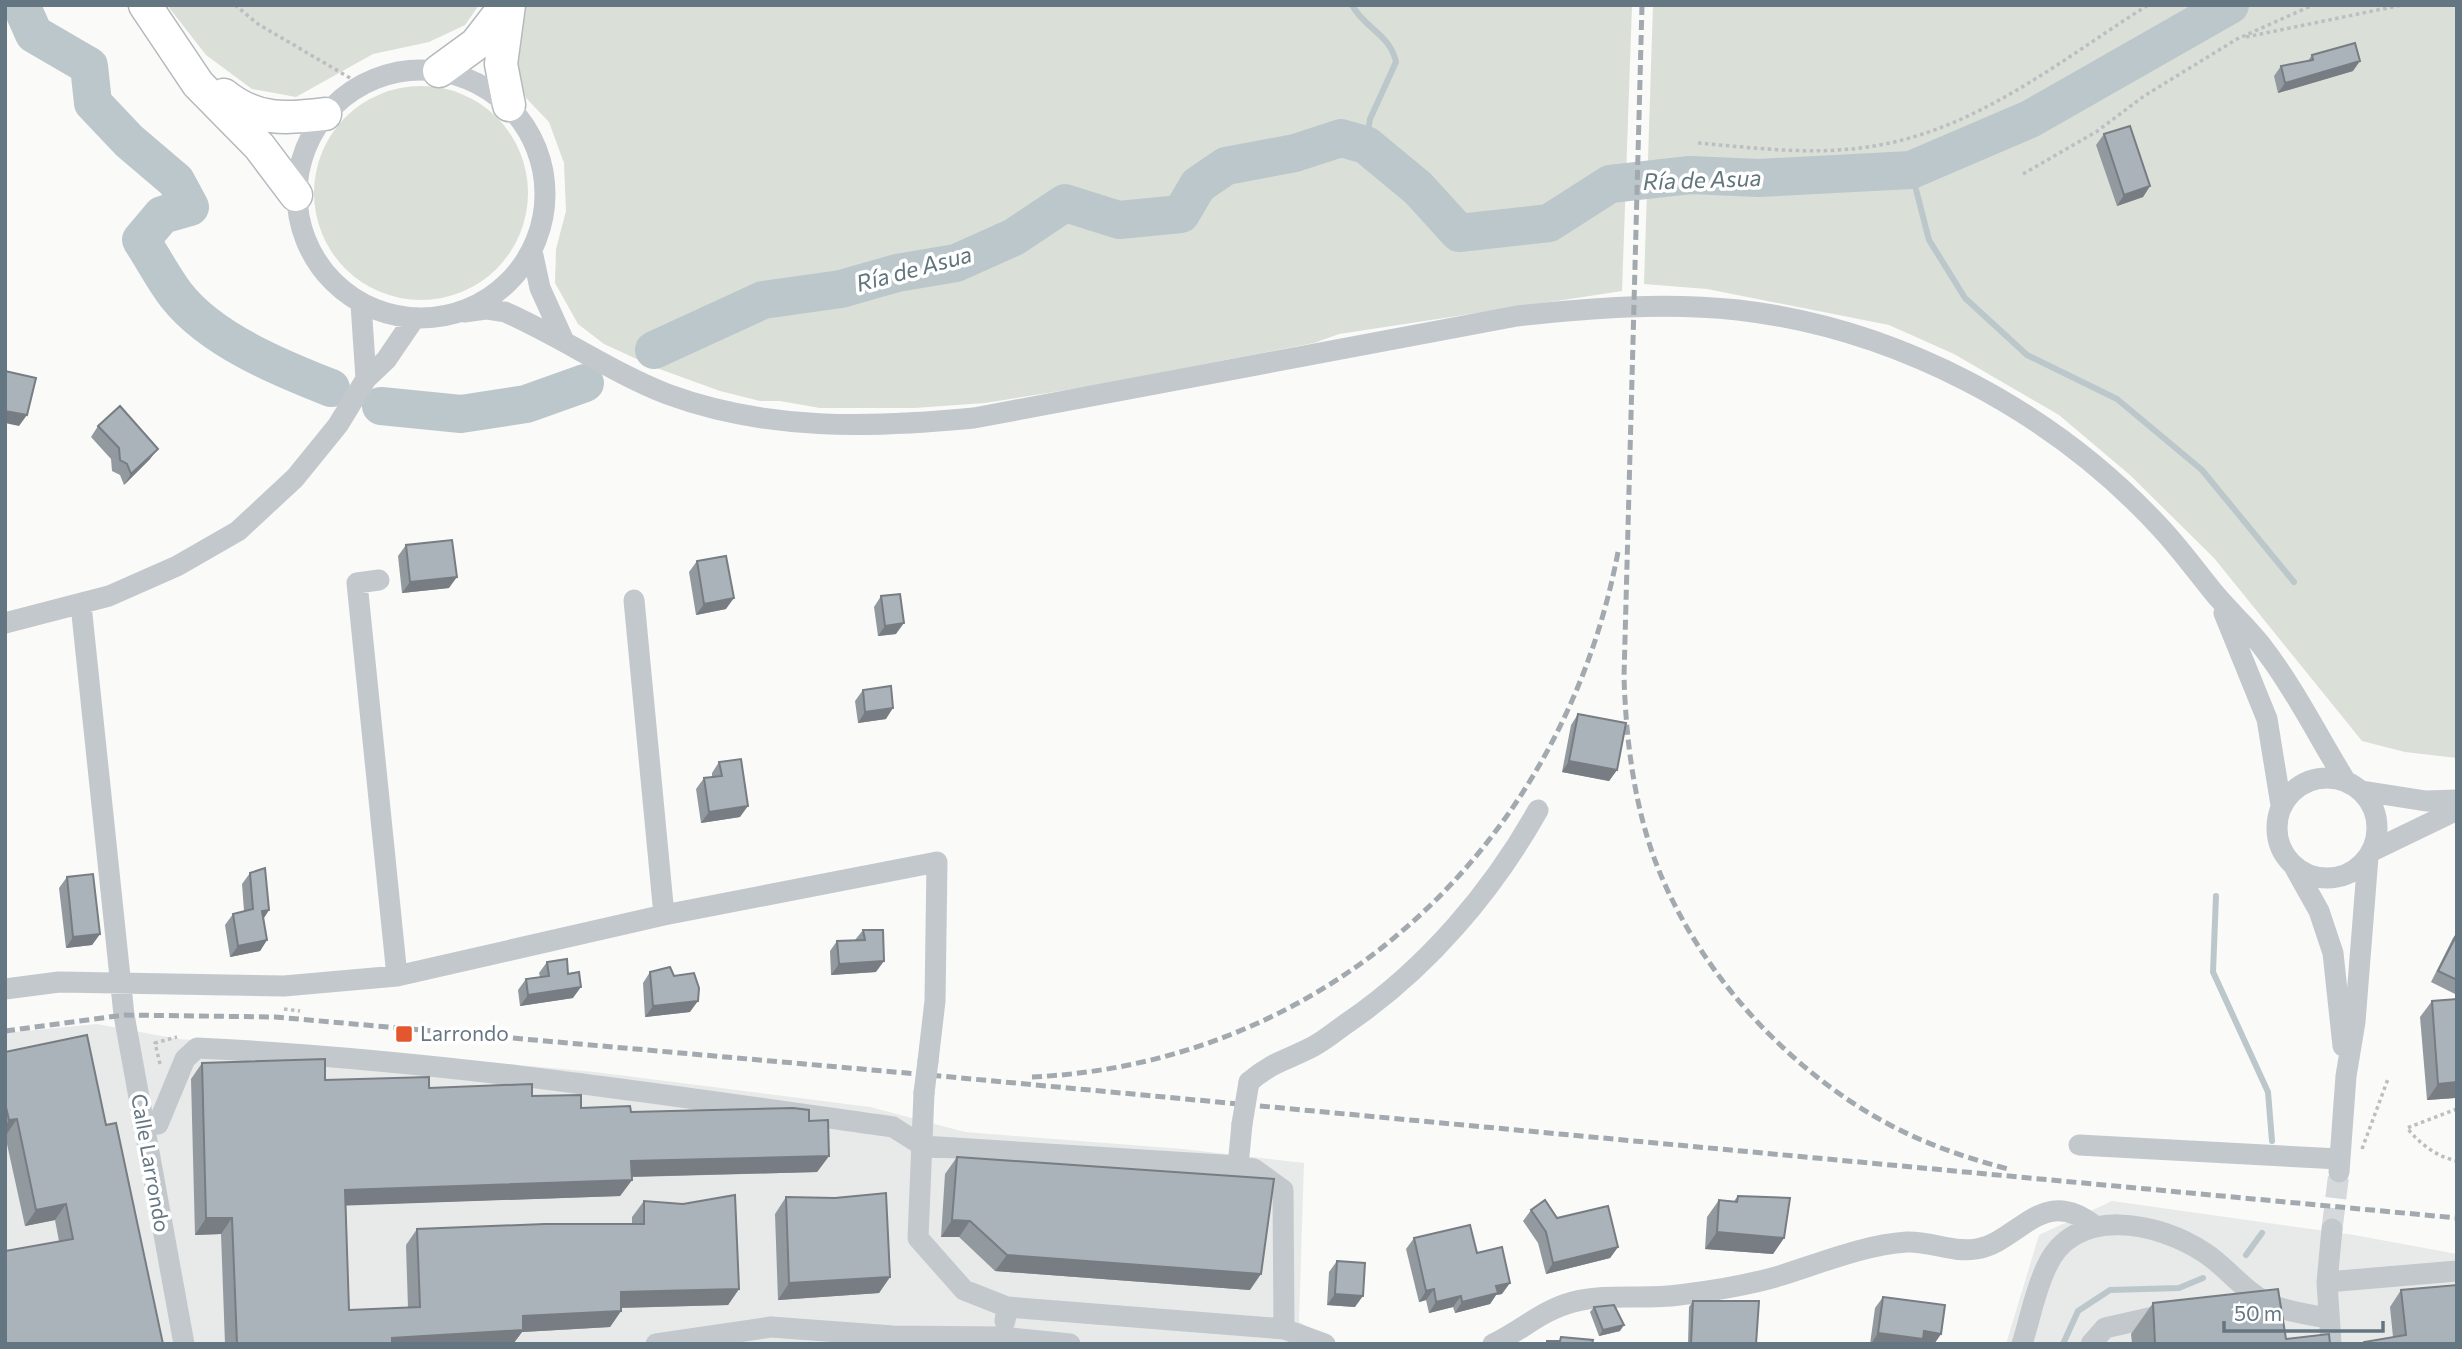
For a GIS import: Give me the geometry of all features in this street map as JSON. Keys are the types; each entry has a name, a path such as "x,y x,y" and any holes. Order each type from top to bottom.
{"highway":[{"path":"145,5 198,84 259,146 296,195"},
{"path":"439,71 476,44 508,5"},
{"path":"508,5 501,64 509,105"},
{"path":"164,34 221,92 248,112 285,119 325,114"}],"street":[{"path":"464,312 499,291 514,277 532,251 541,227 546,201 538,149 526,126 509,105 488,89 464,77 439,71 399,72 362,85 325,114 309,139 299,166 296,195 300,228 313,258 334,284 361,304 387,314 414,319 439,318 486,309 505,312 666,393 738,416 780,422 900,425 974,418 1517,316 1597,307 1674,306 1739,310 1824,326 1896,348 2020,411 2088,461 2156,523 2262,646 2354,785 2372,804 2377,820 2377,835 2370,854 2339,1165 2079,1145"},
{"path":"532,251 540,288 563,340"},
{"path":"361,304 366,379"},
{"path":"7,624 109,596 177,566 237,531 295,478 338,425 366,379 386,360 414,319"},
{"path":"379,580 357,583 397,976"},
{"path":"2216,595 2267,719 2281,805"},
{"path":"634,600 664,915"},
{"name":"Calle Larrondo","path":"81,605 121,982 143,1125 184,1344"},
{"path":"2346,1076 2333,953 2319,911 2295,867 2279,846 2277,818 2281,805 2290,793 2308,781 2330,777 2426,801 2457,800"},
{"path":"1238,1166 1250,1082 1268,1065 1314,1045 1380,1001 1467,913 1514,854 1538,810"},
{"path":"2295,867 2310,876 2342,876 2370,854 2439,816 2457,810"},
{"path":"5,989 59,982 284,986 397,976 664,915 937,862 935,1001 924,1093 918,1238 964,1290 1007,1307 1284,1329 1325,1344"},
{"path":"143,1125 158,1124 185,1059 198,1048 317,1054 586,1084 893,1127 923,1146 1238,1166 1254,1169 1283,1189 1284,1329"},
{"path":"1493,1344 1529,1320 1574,1301 1614,1296 1678,1296 1776,1277 1881,1245 1911,1242 1944,1249 1980,1249 2030,1219 2057,1212 2085,1219 2095,1227"},
{"path":"2022,1344 2047,1266 2061,1247 2084,1231 2095,1227 2131,1224 2181,1238 2207,1254 2240,1286 2262,1299 2298,1313 2328,1318"},
{"path":"2331,1344 2328,1282 2332,1229"},
{"path":"2328,1282 2457,1271"},
{"path":"2238,1306 2262,1299"},
{"path":"1002,1337 1007,1307"},
{"path":"2091,1344 2105,1328 2149,1316 2187,1311"},
{"path":"656,1344 771,1327 893,1340 1002,1337 1070,1344"}],"path":[{"path":"235,5 258,24 362,85"},
{"path":"1698,143 1814,151 1876,146 1903,139 1972,114 2015,94 2148,5"},
{"path":"2023,174 2096,132 2144,96 2237,39 2313,5"},
{"path":"2237,39 2402,5"},
{"path":"2361,1152 2388,1079"},
{"path":"2457,1109 2407,1128 2416,1139 2444,1158 2457,1161"}],"shaded area":[{"path":"167,5 479,5 465,25 429,42 373,54 296,97 252,89 206,55"},
{"path":"527,5 1632,5 1622,291 1339,334 1314,343 1085,387 985,403 914,408 820,408 780,401 760,401 720,391 654,367 604,344 578,324 555,283 556,249 566,211 564,163 549,122 526,98 517,72 514,32"},
{"path":"1653,5 2457,5 2457,758 2405,752 2362,741 2214,558 2130,475 2059,415 1954,354 1889,325 1707,289 1644,284"},
{"path":"421,86 462,94 480,104 496,118 510,134 520,152 528,193 520,234 510,252 496,268 480,282 462,292 421,300 380,292 362,282 346,268 332,252 322,234 314,193 322,152 332,134 346,118 362,104 380,94"},
{"path":"97,1024 178,1039 334,1048 595,1072 870,1107 965,1132 1183,1149 1304,1163 1299,1322 1338,1344 5,1344 5,1033"},
{"path":"2112,1201 2354,1235 2457,1254 2457,1344 2006,1344 2039,1235"}],"building":[{"path":"2355,43 2360,61 2285,83 2281,66 2313,60 2312,55"},
{"path":"2130,126 2150,186 2124,195 2104,134"},
{"path":"5,371 36,378 27,415 5,411"},
{"path":"120,406 158,449 131,474 127,464 120,460 119,448 98,426"},
{"path":"452,540 457,577 410,582 406,545"},
{"path":"726,556 734,598 704,604 697,561"},
{"path":"900,594 904,623 885,626 881,596"},
{"path":"891,686 893,708 865,712 863,690"},
{"path":"1578,714 1626,723 1617,770 1569,761"},
{"path":"741,759 748,806 709,812 704,778 722,776 719,762"},
{"path":"265,868 269,910 262,911 267,940 238,946 233,914 253,909 250,873"},
{"path":"93,874 100,934 73,937 67,877"},
{"path":"863,930 883,930 884,961 839,964 837,941 865,940"},
{"path":"2457,934 2457,980 2438,971"},
{"path":"567,959 568,974 579,972 581,987 528,995 526,979 549,976 547,962"},
{"path":"670,967 674,976 694,973 699,988 698,1001 653,1006 650,972"},
{"path":"2457,999 2457,1082 2438,1084 2432,1001"},
{"path":"87,1035 106,1125 116,1123 163,1344 5,1344 5,1251 73,1239 66,1204 36,1210 17,1119 9,1120 5,1103 5,1052"},
{"path":"325,1059 325,1080 429,1077 429,1088 532,1084 532,1096 581,1095 581,1108 630,1106 631,1112 793,1108 809,1110 809,1121 828,1120 829,1156 631,1161 632,1180 345,1190 349,1310 420,1307 417,1229 545,1224 644,1224 644,1201 683,1204 735,1195 739,1289 621,1292 621,1311 523,1316 523,1330 392,1338 392,1344 237,1344 232,1218 206,1218 202,1063"},
{"path":"957,1157 1274,1179 1261,1274 1007,1255 970,1221 952,1220"},
{"path":"886,1193 890,1277 789,1283 786,1197 835,1198"},
{"path":"1738,1196 1790,1198 1784,1238 1717,1232 1719,1200 1737,1202"},
{"path":"1545,1200 1557,1218 1608,1206 1618,1247 1553,1263 1546,1232 1531,1210"},
{"path":"1470,1225 1477,1253 1502,1247 1510,1283 1496,1286 1498,1293 1462,1302 1461,1296 1436,1302 1434,1289 1426,1291 1414,1238"},
{"path":"1337,1261 1365,1263 1363,1296 1335,1294"},
{"path":"2457,1285 2457,1344 2364,1344 2406,1335 2401,1290"},
{"path":"2278,1289 2286,1339 2329,1334 2330,1344 2155,1344 2153,1303"},
{"path":"1883,1297 1945,1305 1941,1334 1924,1331 1923,1339 1878,1333"},
{"path":"1693,1301 1759,1301 1756,1344 1691,1344"},
{"path":"1614,1305 1624,1325 1603,1330 1594,1307"},
{"path":"1561,1337 1593,1340 1592,1344 1547,1344 1547,1341 1560,1341"}],"waterway":[{"path":"21,5 34,34 89,66 93,103 129,141 176,181 190,207 162,215 141,240 176,295 208,326 227,339 269,362 331,388"},
{"path":"1352,5 1363,20 1383,38 1393,52 1396,62 1370,119 1366,145"},
{"name":"Ría de Asua","path":"654,350 763,300 841,289 897,273 956,263 1014,237 1065,203 1119,220 1181,214 1198,185 1226,166 1295,153 1341,138 1366,145 1418,188 1459,233 1549,223 1610,184 1690,175 1759,178 1911,170 2030,119 2230,5"},
{"path":"1911,170 1929,240 1965,298 2027,355 2117,399 2202,470 2294,582"},
{"path":"381,406 461,414 526,404 585,383"},
{"path":"2216,896 2213,972 2268,1092 2272,1141"},
{"path":"2246,1255 2262,1233"},
{"path":"2063,1344 2078,1311 2110,1290 2179,1288 2203,1278"}],"tunnel":[{"path":"2332,1229 2339,1172"}],"railway":[{"path":"1642,5 1624,677 1632,767 1646,833 1670,896 1692,936 1747,1011 1779,1044 1814,1075 1851,1102 1890,1125 1948,1150 2008,1169"},
{"path":"1032,1077 1141,1062 1242,1030 1335,981 1417,918 1488,842 1545,754 1589,657 1618,552"},
{"path":"5,1031 124,1015 275,1017 940,1076 2457,1218"}],"place":[{"name":"Larrondo","path":"404,1034"}]}
